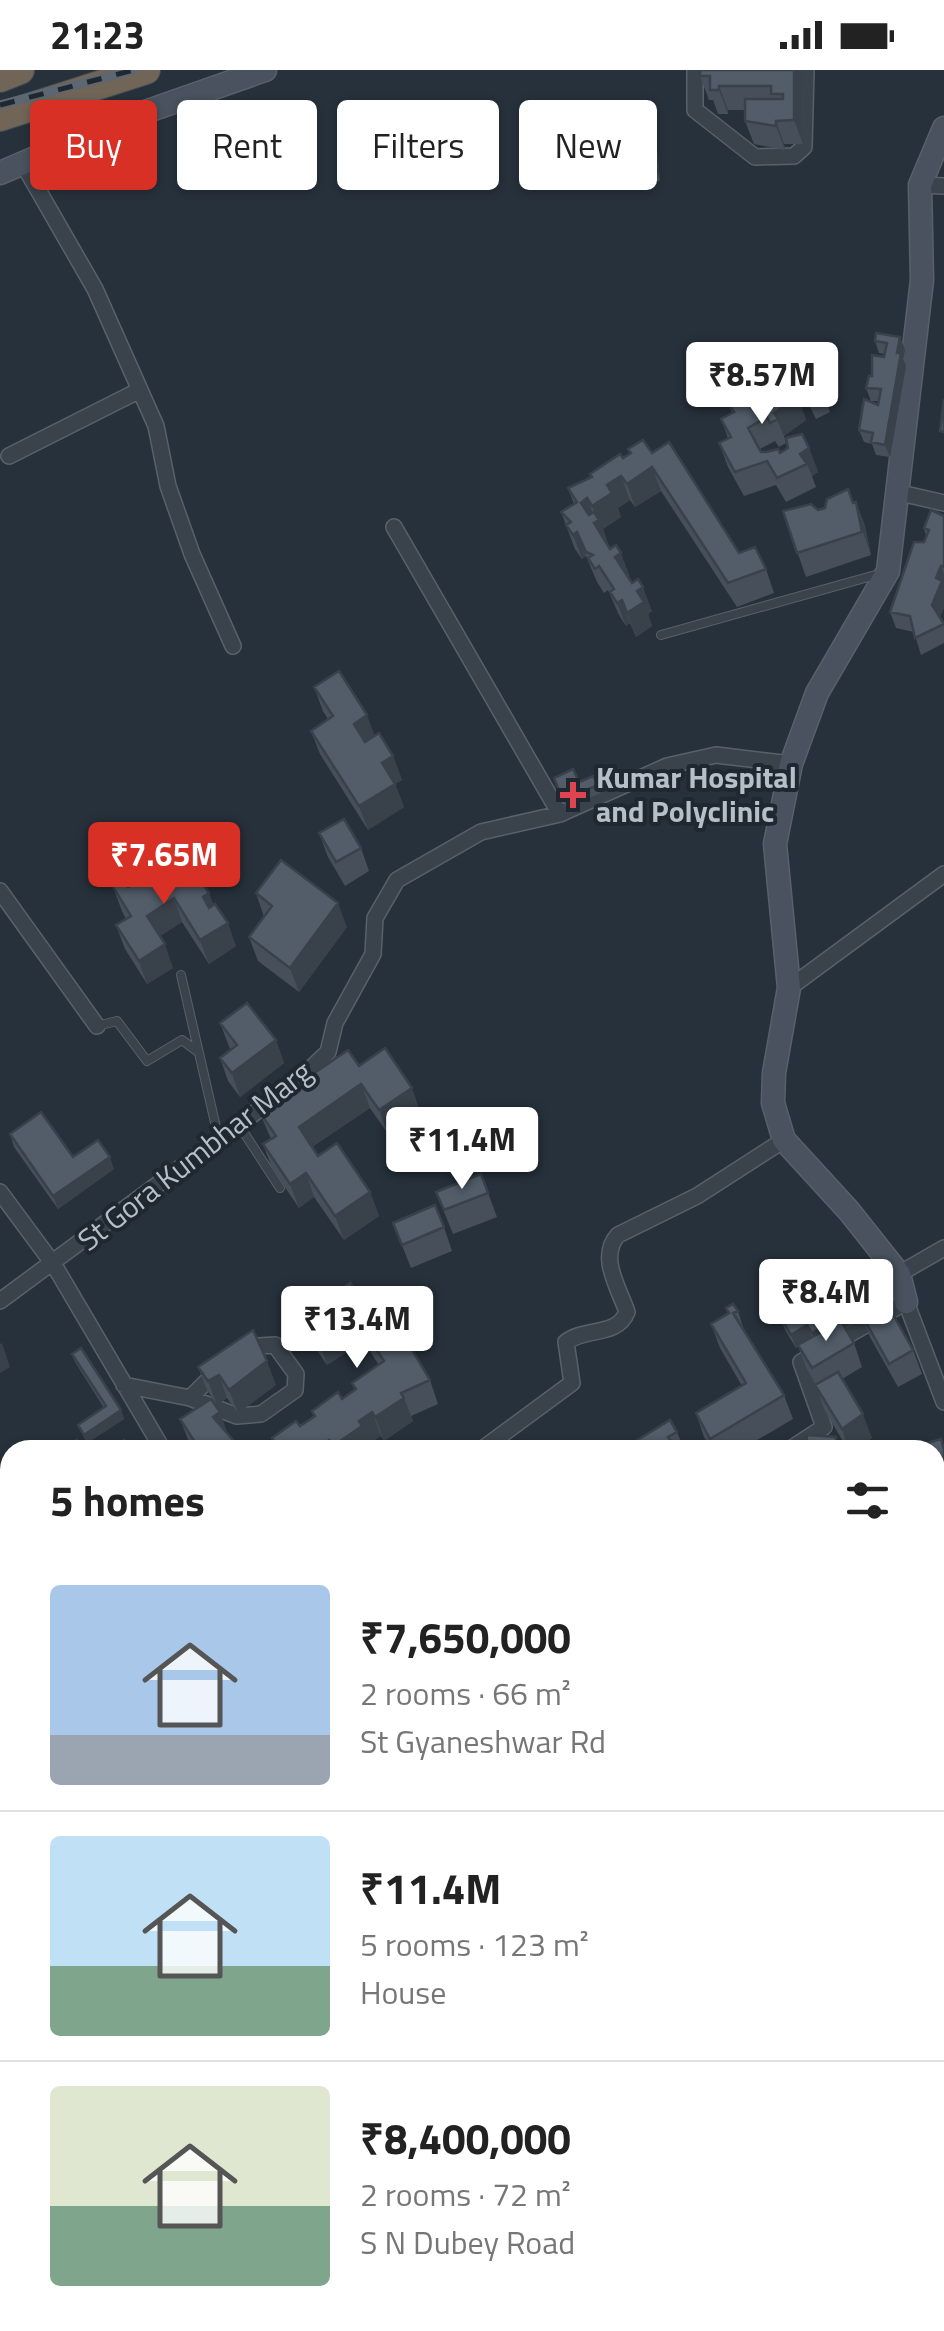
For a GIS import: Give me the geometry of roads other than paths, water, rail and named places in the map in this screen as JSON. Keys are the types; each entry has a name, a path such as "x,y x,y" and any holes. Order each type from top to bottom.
{"highway":[{"path":"0,78 20,70"},
{"path":"0,116 146,70"}],"street":[{"path":"0,173 128,118 265,70"},
{"path":"695,70 695,110 755,157 794,156 804,146 806,70"},
{"path":"944,128 920,185 922,280 888,571 818,693 790,764 775,844 789,988 774,1072 774,1103 784,1140 850,1211 900,1274 906,1302 936,1364 944,1402"},
{"path":"22,162 96,290 156,426 168,486 233,646"},
{"path":"920,185 944,186"},
{"path":"10,456 140,390"},
{"path":"896,492 944,503"},
{"path":"394,527 560,814"},
{"name":"St Gora Kumbhar Marg","path":"0,1302 239,1125 328,1052 335,1022 373,954 374,918 397,880 480,832 560,814 683,762 716,755 790,764"},
{"path":"789,988 944,874"},
{"path":"0,890 98,1026"},
{"path":"495,1440 572,1384 566,1342 618,1326 625,1319 628,1312 608,1258 610,1244 618,1235 697,1196 784,1140"},
{"path":"0,1192 54,1265 156,1440"},
{"path":"900,1274 944,1248"},
{"path":"804,1440 824,1427 800,1362 906,1302"},
{"path":"124,1385 190,1398 210,1409 254,1416 295,1390 296,1374 282,1350 266,1344 218,1371 190,1398"}],"lane":[{"path":"661,635 888,571"},
{"path":"181,974 219,1140"},
{"path":"98,1026 117,1021 147,1061 182,1040 199,1052"},
{"path":"239,1125 280,1188"}],"railway":[{"path":"0,105 134,70"}],"place":[{"name":"Kumar Hospital and Polyclinic","path":"573,795"}]}
